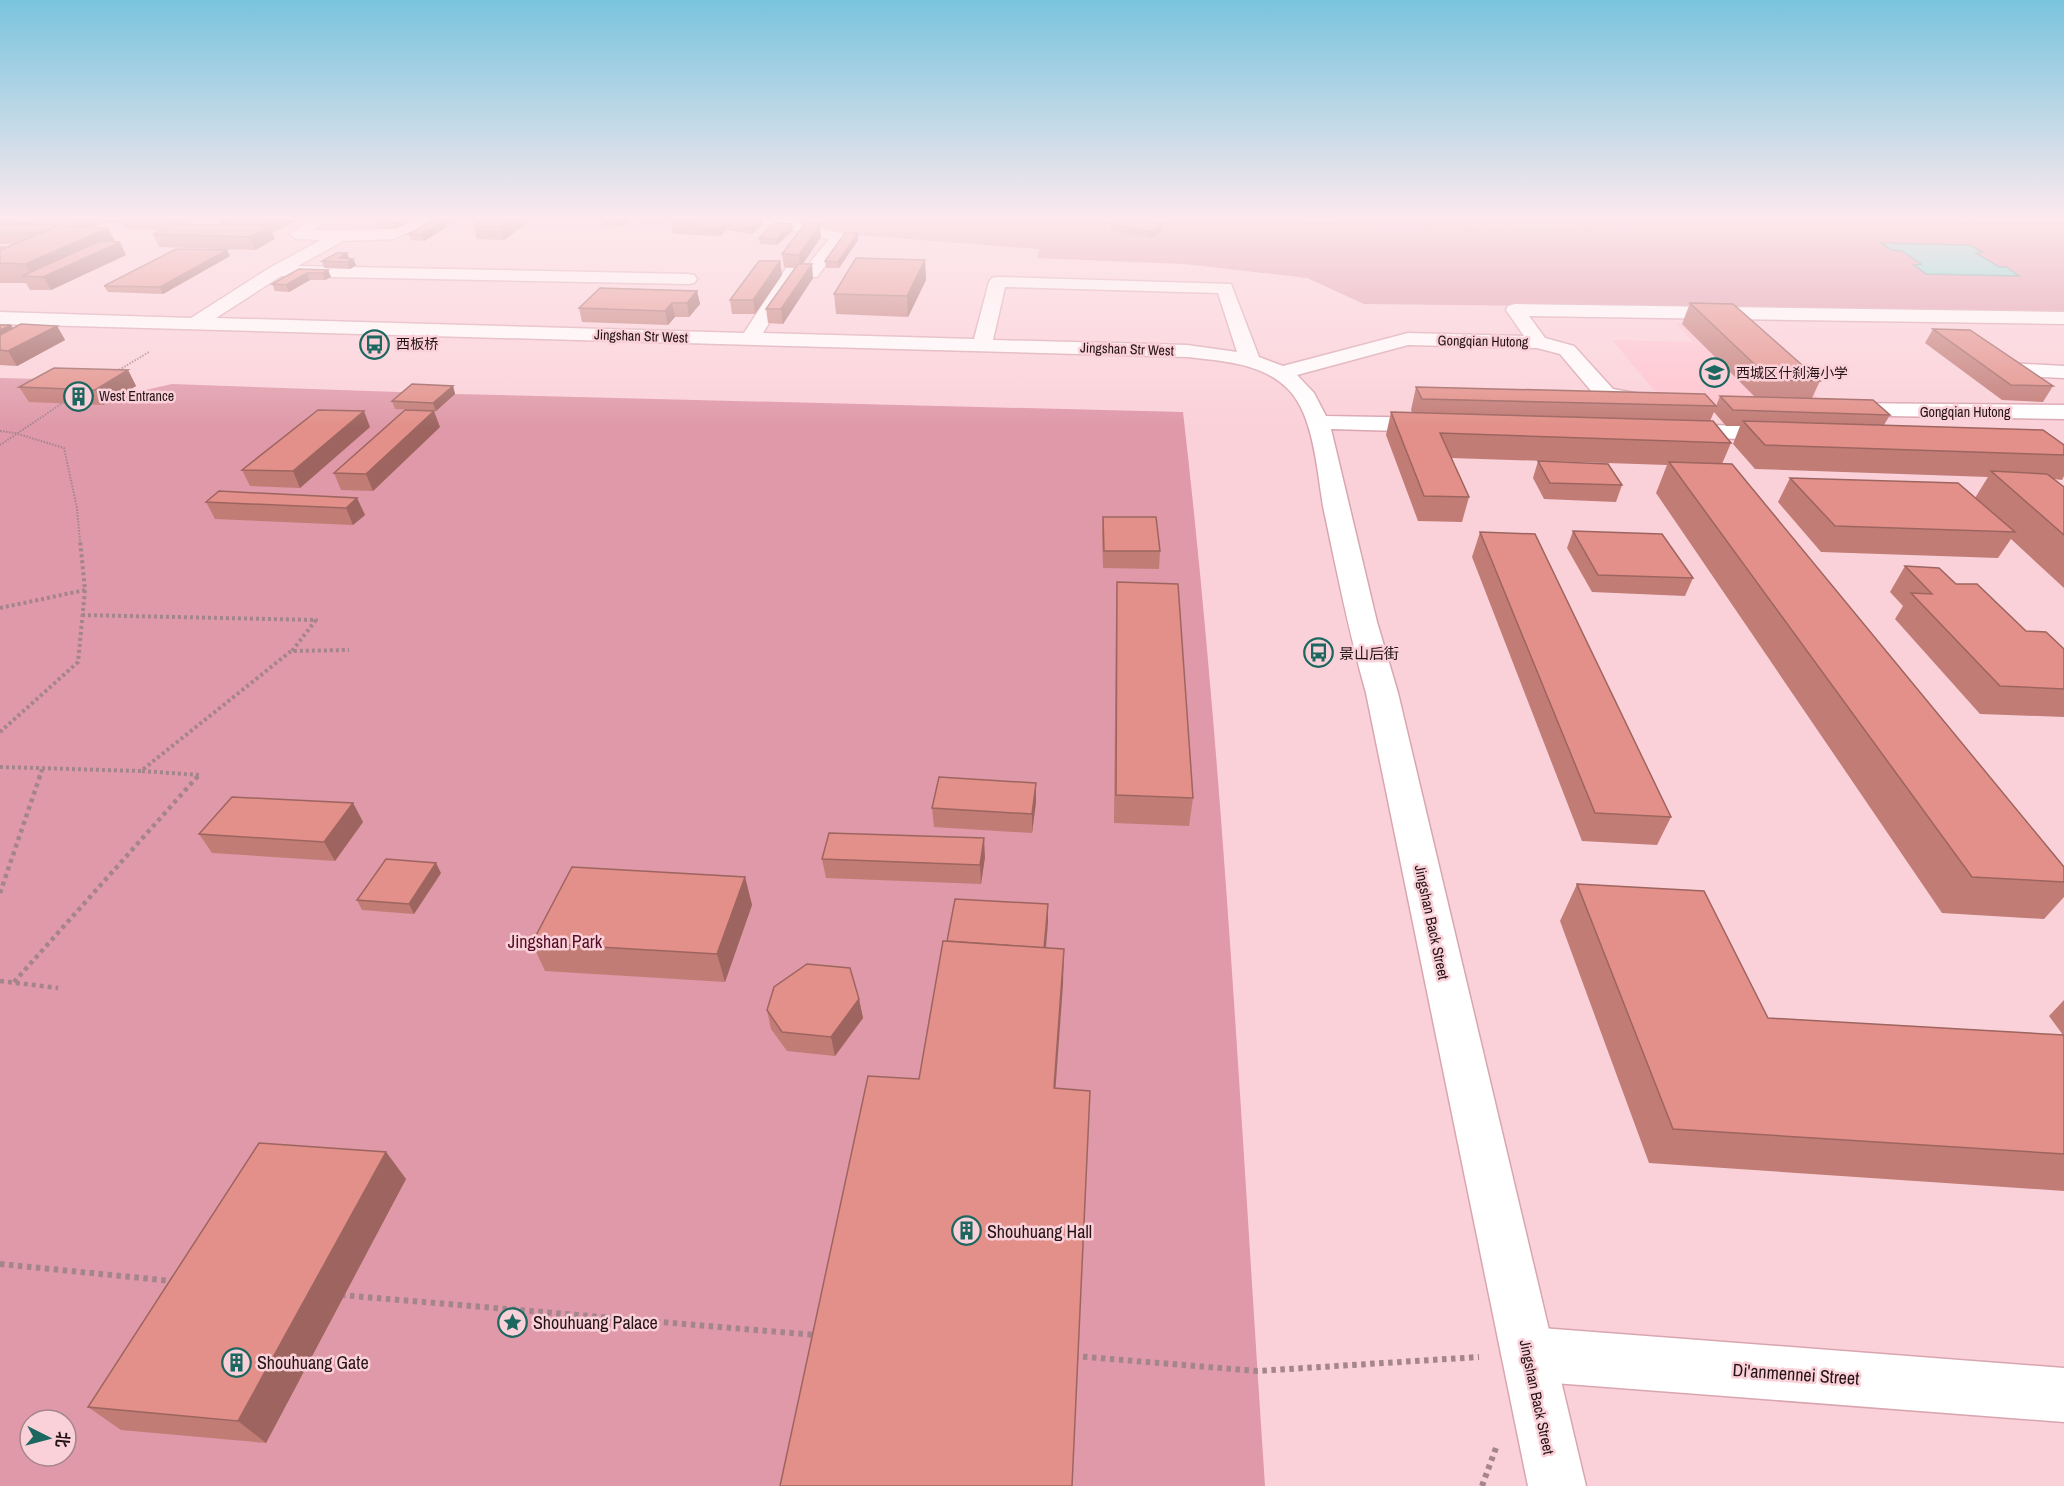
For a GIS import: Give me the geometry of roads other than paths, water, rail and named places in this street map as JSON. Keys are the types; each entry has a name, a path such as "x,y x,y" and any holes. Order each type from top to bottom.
{"street":[{"path":"194,324 248,289"},
{"path":"750,339 781,289"},
{"path":"982,345 996,289"},
{"path":"1226,289 1265,367"},
{"path":"1538,342 1515,310 2064,318"},
{"path":"1906,314 1929,332"},
{"name":"Jingshan Str West","path":"0,318 1187,351 1265,367"},
{"name":"Gongqian Hutong","path":"1265,367 1408,339 1538,342 1567,350 1606,394 1667,406"},
{"path":"1976,350 2003,369 2064,372"},
{"name":"Jingshan Back Street","path":"1265,367 1298,387 1317,422 1369,655 1382,693 1557,1486"},
{"name":"Gongqian Hutong","path":"1820,410 2064,412"},
{"path":"1317,422 1461,426"},
{"path":"1652,431 1807,435"},
{"name":"Di'anmennei Street","path":"1528,1354 2064,1395"}],"place":[{"name":"西板桥","path":"375,344"},
{"name":"西城区什刹海小学","path":"1715,373"},
{"name":"West Entrance","path":"78,396"},
{"name":"景山后街","path":"1318,653"},
{"name":"Shouhuang Hall","path":"966,1231"},
{"name":"Shouhuang Palace","path":"512,1322"},
{"name":"Shouhuang Gate","path":"236,1362"}],"park label":[{"name":"Jingshan Park","path":"555,941"}]}
